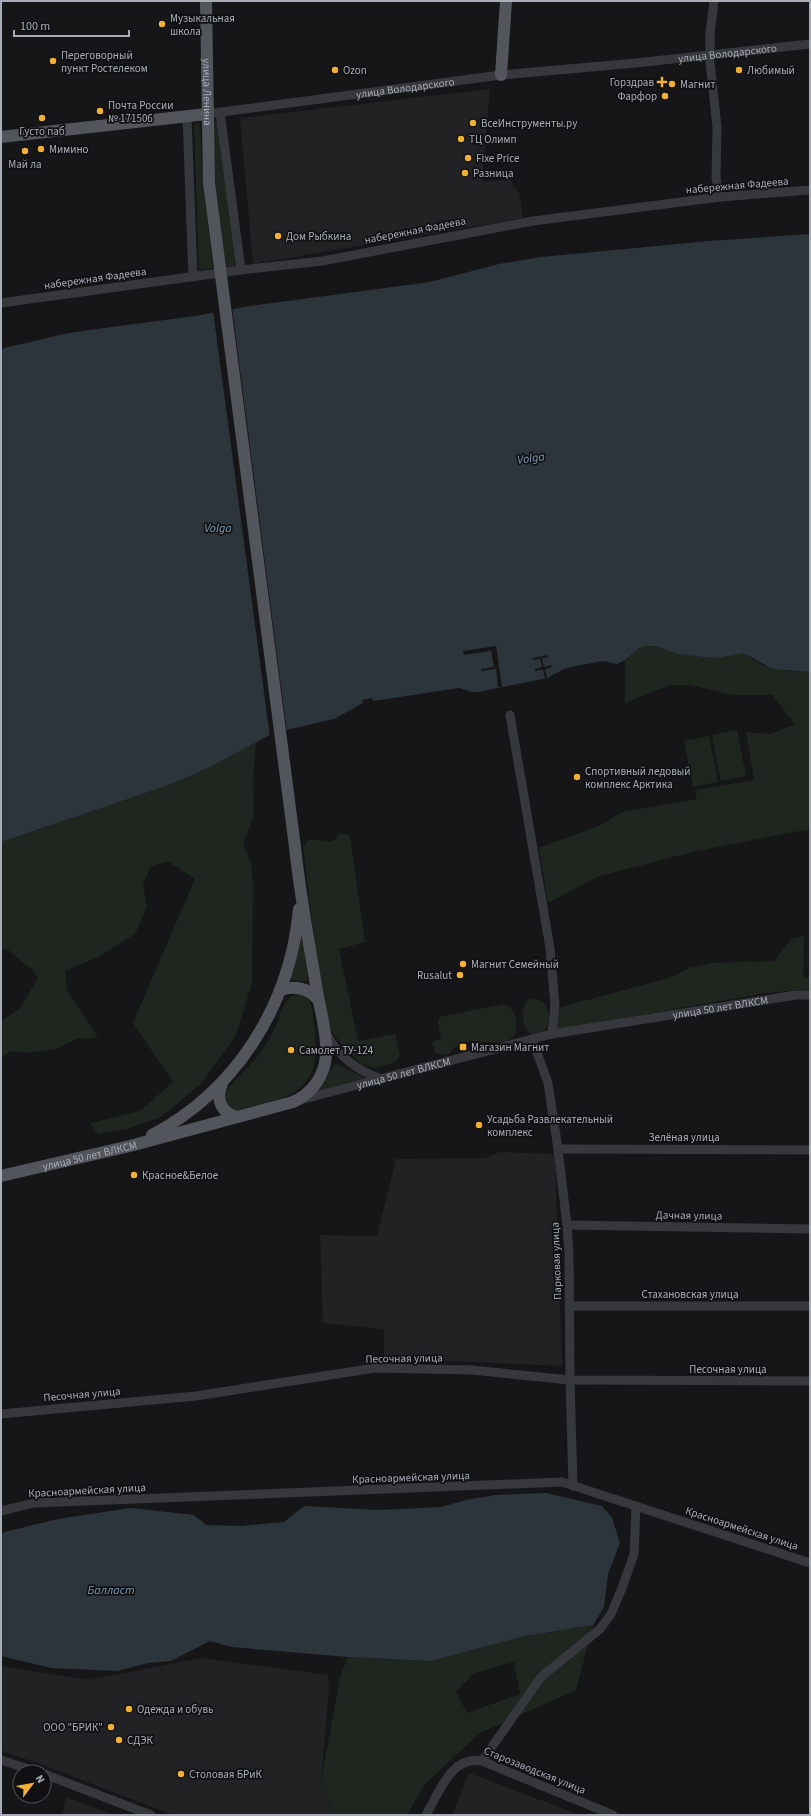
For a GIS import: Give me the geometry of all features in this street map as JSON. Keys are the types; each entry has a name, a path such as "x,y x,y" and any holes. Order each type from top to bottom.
{"main road":[{"name":"улица Ленина","path":"206,1 209,183 300,888"},
{"path":"501,75 506,1"},
{"name":"улица Володарского","path":"1,137 207,114"},
{"path":"130,1146 179,1119 222,1084 256,1039 280,990 294,940 300,888"},
{"path":"293,1102 312,1089 322,1072 326,1053 324,1026 318,1000 300,888"},
{"path":"280,990 292,987 301,988 312,994 318,1000"},
{"path":"222,1084 218,1094 220,1104 227,1113 237,1117"},
{"name":"улица 50 лет ВЛКСМ","path":"1,1176 130,1146 293,1102"}],"street":[{"path":"714,1 710,33 710,54 717,127 716,178 720,197"},
{"name":"улица Володарского","path":"207,114 501,75 636,63 810,44"},
{"path":"220,112 241,270"},
{"path":"187,117 193,277"},
{"name":"набережная Фадеева","path":"1,303 241,270 322,261 533,221 720,197 810,190"},
{"path":"510,715 550,948 555,1005 552,1034"},
{"name":"улица 50 лет ВЛКСМ","path":"293,1102 552,1034 796,995 810,995"},
{"path":"324,1026 336,1048 349,1062 364,1072 382,1079"},
{"name":"Парковая улица","path":"532,1040 548,1083 567,1225 569,1254 573,1486"},
{"name":"Зелёная улица","path":"558,1149 810,1150"},
{"name":"Дачная улица","path":"567,1225 810,1229"},
{"name":"Стахановская улица","path":"569,1306 810,1306"},
{"name":"Песочная улица","path":"1,1414 196,1396 375,1368 472,1370 570,1380 810,1381"},
{"name":"Красноармейская улица","path":"1,1511 34,1503 48,1502 562,1482 810,1563"},
{"path":"482,1761 541,1677 600,1629 611,1614 634,1554 636,1506"},
{"path":"1,1760 13,1764"},
{"name":"Старозаводская улица","path":"426,1815 452,1771 468,1760 482,1761 613,1815"},
{"path":"52,1777 151,1815"}],"shaded area":[{"path":"490,89 482,182 509,179 519,193 523,218 253,264 240,118"},
{"path":"213,121 221,121 235,266 225,267 215,182"},
{"path":"200,123 203,183 213,268 199,270 194,125"},
{"path":"652,646 688,655 708,657 743,653 765,666 789,671 810,672 810,829 697,851 599,876 548,903 539,848 603,824 622,812 697,799 695,790 754,780 746,732 771,734 795,724 772,695 733,695 689,685 671,685 625,703 625,660 639,648"},
{"path":"737,730 746,776 721,781 712,735"},
{"path":"709,736 718,782 693,787 684,741"},
{"path":"256,742 253,782 254,816 243,843 251,863 253,885 252,983 236,1035 201,1084 161,1117 127,1129 98,1134 90,1123 140,1111 173,1082 133,1023 195,879 168,861 151,866 143,884 147,907 135,934 98,957 65,971 67,990 98,1038 76,1039 57,1049 25,1053 10,1051 1,1058 1,1021 19,1009 38,979 33,971 6,948 1,950 1,842 169,785 210,767"},
{"path":"340,833 350,836 365,942 339,949 358,1041 395,1034 400,1055 395,1063 373,1068 362,1064 345,1050 328,1026 322,1002 303,847 310,839 332,842"},
{"path":"301,928 308,981 290,980"},
{"path":"804,936 803,976 810,978 810,989 765,993 556,1030 557,1008 669,978 690,968 712,963 774,961 791,939"},
{"path":"299,993 307,998 311,1005 314,1023 316,1047 314,1065 309,1078 300,1088 288,1095 273,1101 234,1111 223,1100 225,1092 264,1048 273,1032 285,1003 293,995"},
{"path":"532,999 543,1002 546,1006 548,1014 548,1023 545,1031 543,1034 534,1037 527,1030 523,1021 523,1010 525,1005 527,1001"},
{"path":"504,1004 515,1014 516,1031 512,1038 505,1041 496,1042 466,1042 455,1047 449,1054 435,1054 432,1042 441,1038 438,1021 440,1017"},
{"path":"335,1063 366,1078 317,1091"},
{"path":"500,1152 555,1154 562,1366 384,1358 384,1329 323,1323 320,1235 377,1236 396,1159 485,1158"},
{"path":"593,1625 576,1690 480,1733 425,1784 407,1815 334,1815 321,1781 340,1677 348,1657 431,1661 521,1637","holes":["514,1662 520,1694 467,1713 456,1692 474,1673"]},
{"path":"201,1658 328,1675 329,1688 321,1781 334,1815 173,1815 52,1768 52,1764 41,1764 1,1751 1,1666 89,1680"},
{"path":"469,1773 580,1815 452,1815"},
{"path":"66,1797 114,1815 62,1815"}],"water":[{"name":"Volga","path":"810,234 810,672 773,669 743,653 716,658 679,654 654,646 645,646 639,648 625,660 617,664 603,661 566,668 547,678 478,692 459,688 373,701 372,698 362,700 363,703 334,719 277,732 210,767 169,785 1,842 1,349 64,334 89,330 195,316 250,306 430,282 499,264 541,257 709,241"},
{"name":"Балласт","path":"546,1493 602,1506 612,1518 620,1543 608,1574 604,1607 593,1625 521,1637 431,1661 348,1657 232,1647 210,1641 171,1661 148,1663 117,1671 51,1668 1,1656 1,1533 58,1519 131,1508 194,1515 206,1525 241,1526 284,1522 304,1506 379,1510 441,1507 466,1500 496,1495"}],"pier":[{"path":"232,307 287,733 270,737 213,311"},
{"path":"496,646 502,687 498,687 496,669 481,671 481,669 494,667 491,651 464,655 463,651"},
{"path":"548,655 549,657 542,658 544,667 551,665 552,667 545,669 547,678 545,678 543,670 535,671 535,669 542,667 540,659 533,660 532,658"}],"place":[{"name":"Музыкальная школа","path":"162,24"},
{"name":"Переговорный пункт Ростелеком","path":"53,61"},
{"name":"Ozon","path":"335,70"},
{"name":"Любимый","path":"739,70"},
{"name":"Горздрав","path":"662,82"},
{"name":"Магнит","path":"672,84"},
{"name":"Фарфор","path":"665,96"},
{"name":"Почта России № 171506","path":"100,111"},
{"name":"Густо паб","path":"42,118"},
{"name":"ВсеИнструменты.ру","path":"473,123"},
{"name":"ТЦ Олимп","path":"461,139"},
{"name":"Мимино","path":"41,149"},
{"name":"Май ла","path":"25,151"},
{"name":"Fixe Price","path":"468,158"},
{"name":"Разница","path":"465,173"},
{"name":"Дом Рыбкина","path":"278,236"},
{"name":"Спортивный ледовый комплекс Арктика","path":"577,777"},
{"name":"Магнит Семейный","path":"463,964"},
{"name":"Rusalut","path":"460,975"},
{"name":"Магазин Магнит","path":"463,1047"},
{"name":"Самолет ТУ-124","path":"291,1050"},
{"name":"Усадьба Развлекательный комплекс","path":"479,1125"},
{"name":"Красное&Белое","path":"134,1175"},
{"name":"Одежда и обувь","path":"129,1709"},
{"name":"ООО \"БРИК\"","path":"111,1727"},
{"name":"СДЭК","path":"119,1740"},
{"name":"Столовая БРиК","path":"181,1774"}]}
